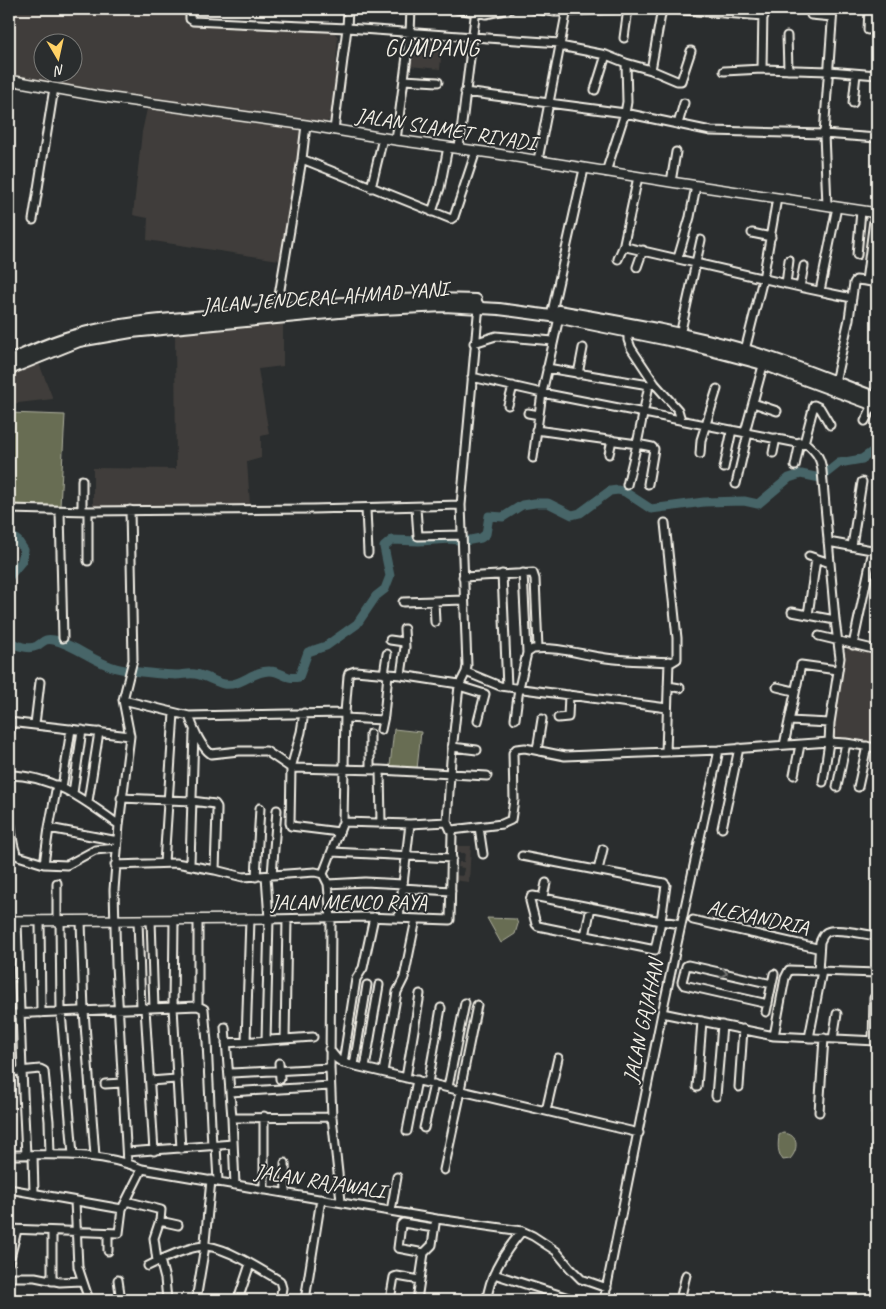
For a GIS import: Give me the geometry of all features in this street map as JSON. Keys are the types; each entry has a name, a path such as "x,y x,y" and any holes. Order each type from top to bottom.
{"highway":[{"name":"JALAN JENDERAL AHMAD YANI","path":"9,361 68,338 107,328 174,319 479,304 555,314 680,335 836,382 876,400"},
{"name":"JALAN JENDERAL AHMAD YANI","path":"9,369 79,341 276,314"},
{"name":"JALAN JENDERAL AHMAD YANI","path":"555,314 628,332 744,355"},
{"name":"JALAN JENDERAL AHMAD YANI","path":"765,361 876,400"}],"main road":[{"name":"JALAN SLAMET RIYADI","path":"9,80 876,213"},
{"name":"JALAN MENCO RAYA","path":"13,921 269,919"}],"street":[{"path":"190,9 190,18 193,21 347,28 560,45 606,54 677,81 681,81 691,51"},
{"path":"334,130 348,9"},
{"path":"396,140 410,33 411,9"},
{"path":"457,9 476,10 489,14 507,9"},
{"path":"533,9 555,12 614,9"},
{"path":"624,38 628,9"},
{"path":"651,70 662,9"},
{"path":"670,9 763,12 762,69"},
{"path":"827,205 824,134 833,9"},
{"path":"868,30 869,9"},
{"path":"459,148 476,10"},
{"path":"538,160 567,10"},
{"path":"811,15 832,17"},
{"path":"787,36 788,70"},
{"path":"595,90 606,54"},
{"path":"606,172 625,113 627,102 626,63"},
{"path":"724,70 829,71 877,75"},
{"path":"853,103 856,74"},
{"path":"404,80 438,82"},
{"path":"32,220 54,88"},
{"path":"465,92 625,113 712,131 824,134 877,138"},
{"path":"678,124 684,103"},
{"path":"276,314 306,125"},
{"path":"371,188 383,138"},
{"path":"432,212 440,188 448,147"},
{"path":"302,159 449,219 454,217 476,151"},
{"path":"671,182 676,152"},
{"path":"533,458 542,393 553,341 555,314 584,169"},
{"path":"618,259 624,244 638,177"},
{"path":"678,258 690,217 696,186"},
{"path":"744,355 763,279 777,198"},
{"path":"820,292 837,208"},
{"path":"857,255 861,211"},
{"path":"866,281 876,213"},
{"path":"752,233 771,237"},
{"path":"680,335 701,240"},
{"path":"624,244 626,247 800,288 852,298"},
{"path":"637,267 643,250"},
{"path":"786,284 789,260"},
{"path":"800,288 804,266"},
{"path":"836,382 849,319 854,281 877,283"},
{"path":"479,304 474,343 461,506 465,673 459,684 452,747 447,822 452,830 479,828 505,823 512,817 514,800 513,751 520,748 562,756 719,750 829,742 877,748"},
{"path":"628,332 629,344 652,385 678,410 681,420"},
{"path":"474,343 496,336 553,341"},
{"path":"578,374 583,348"},
{"path":"736,484 753,403 765,361"},
{"path":"547,368 652,385"},
{"path":"472,377 643,413 802,442 808,444 817,453 821,463 824,484 837,642 840,658 823,782"},
{"path":"627,485 643,413 652,385"},
{"path":"508,405 513,386"},
{"path":"700,454 700,445 705,425 717,389"},
{"path":"865,421 876,400"},
{"path":"753,403 777,411"},
{"path":"795,466 814,405 820,408 830,424"},
{"path":"528,413 539,415"},
{"path":"536,430 652,447 654,449 648,484"},
{"path":"724,468 732,430"},
{"path":"773,453 776,438"},
{"path":"610,454 612,440"},
{"path":"82,480 88,560"},
{"path":"852,546 862,482"},
{"path":"9,509 85,511 366,509 461,506"},
{"path":"416,508 418,536 462,536"},
{"path":"366,509 368,553"},
{"path":"127,1162 117,1008 115,865 130,736 123,700 133,660 130,510"},
{"path":"60,511 63,638"},
{"path":"527,653 538,648 580,652 606,658 676,660 678,655 665,524"},
{"path":"828,542 875,550 852,645 840,658"},
{"path":"808,615 813,558 830,563"},
{"path":"463,577 531,572 535,575 538,648"},
{"path":"515,720 519,688 527,653 523,573"},
{"path":"502,574 507,687"},
{"path":"403,602 464,600"},
{"path":"434,601 436,622"},
{"path":"792,612 835,620"},
{"path":"401,676 405,647 404,629"},
{"path":"819,636 837,642 877,650"},
{"path":"390,640 404,642"},
{"path":"381,730 387,654"},
{"path":"666,752 669,661"},
{"path":"784,745 801,665 837,670"},
{"path":"341,1201 330,1086 331,919 328,884 323,874 343,822 345,715 349,673 355,671 386,674 459,684 482,692 485,694 478,721"},
{"path":"465,673 507,687 667,708"},
{"path":"35,724 40,682"},
{"path":"668,686 680,688"},
{"path":"777,687 794,691"},
{"path":"558,718 568,717 569,695"},
{"path":"123,700 189,716 304,714 345,715 382,720"},
{"path":"164,863 174,713"},
{"path":"304,714 291,768 290,823 292,826 339,832"},
{"path":"189,716 194,731 211,754 266,751 291,768 370,769 487,776"},
{"path":"537,750 542,718"},
{"path":"789,721 830,723"},
{"path":"9,733 10,722 130,736"},
{"path":"44,864 71,728"},
{"path":"73,793 82,730"},
{"path":"190,864 194,731"},
{"path":"88,802 99,732"},
{"path":"370,734 370,769"},
{"path":"837,787 846,743"},
{"path":"794,775 800,745"},
{"path":"858,787 866,746"},
{"path":"452,747 477,750"},
{"path":"722,828 739,748"},
{"name":"JALAN GAJAHAN","path":"604,1300 662,1013 719,750"},
{"path":"380,770 381,823"},
{"path":"9,775 32,777 73,793 119,825"},
{"path":"9,786 9,811 16,854 22,858 44,864 67,865 95,850 117,844"},
{"path":"122,798 192,801 209,803 217,807 215,870"},
{"path":"256,876 260,808"},
{"path":"266,1040 269,875 277,810"},
{"path":"343,822 410,824 447,822"},
{"path":"399,918 410,824"},
{"path":"50,828 117,844"},
{"path":"479,828 483,854"},
{"name":"JALAN MENCO RAYA","path":"269,919 374,917 450,920 452,830"},
{"path":"598,870 602,850"},
{"path":"332,852 452,858"},
{"path":"522,856 664,883 666,888 655,950 537,925 530,899 533,896 542,898 546,883"},
{"path":"115,865 190,864 244,877 315,872 323,874"},
{"path":"328,884 355,882 451,891"},
{"path":"58,883 61,1012 73,1155"},
{"name":"ALEXANDRIA","path":"542,898 661,921 693,920 817,948"},
{"path":"585,936 591,907"},
{"path":"341,1062 356,979 363,968 374,917"},
{"path":"246,1041 250,919"},
{"path":"286,1039 287,919"},
{"path":"383,1072 397,992 404,978 416,919"},
{"path":"81,920 84,1011 96,1156"},
{"path":"138,920 154,1151"},
{"path":"151,920 154,1008"},
{"path":"174,920 173,1007 181,1149"},
{"path":"198,920 198,1006"},
{"path":"13,921 22,1071 34,1193"},
{"path":"40,921 40,1012"},
{"path":"808,1038 820,971 820,942 822,938 827,932 834,930 877,936"},
{"path":"772,984 688,965 686,966 682,982 684,985 767,1008 772,984 774,974"},
{"path":"774,1036 787,972 793,969 877,973"},
{"path":"671,972 684,975"},
{"path":"354,1065 367,985"},
{"path":"365,1068 379,985"},
{"path":"406,1078 420,994"},
{"path":"662,1013 774,1036 875,1041 874,998"},
{"path":"448,1088 465,1003"},
{"path":"444,1170 477,1005"},
{"path":"9,1014 117,1008 198,1006 204,1008 214,1146 214,1181 196,1300"},
{"path":"424,1128 440,1008"},
{"path":"834,1039 837,1014"},
{"path":"697,1087 702,1021"},
{"path":"716,1096 722,1025"},
{"path":"225,1027 234,1144 235,1184"},
{"path":"739,1087 743,1030"},
{"path":"226,1043 313,1037"},
{"path":"819,1112 824,1038"},
{"path":"329,1049 341,1062"},
{"path":"546,1110 558,1058"},
{"path":"231,1073 279,1066 330,1066 341,1062 639,1132"},
{"path":"279,1066 280,1079"},
{"path":"9,1072 40,1069 45,1073 50,1155"},
{"path":"150,1081 176,1079"},
{"path":"407,1131 417,1080"},
{"path":"105,1084 122,1083"},
{"path":"230,1092 330,1086"},
{"path":"876,1113 877,1097"},
{"path":"232,1118 264,1116 332,1117"},
{"path":"264,1116 264,1190"},
{"path":"127,1152 234,1144"},
{"name":"JALAN RAJAWALI","path":"9,1155 96,1156 127,1162 142,1168 264,1190 522,1231 534,1236 556,1251 581,1279 607,1288"},
{"path":"285,1163 286,1193"},
{"path":"9,1229 117,1234 120,1232 122,1209 142,1168"},
{"path":"392,1210 397,1177"},
{"path":"9,1189 122,1209"},
{"path":"305,1300 321,1199"},
{"path":"126,1200 161,1210 154,1238 165,1279 167,1300"},
{"path":"75,1201 78,1267 89,1300"},
{"path":"417,1300 424,1254 432,1245 437,1219"},
{"path":"160,1220 178,1225"},
{"path":"424,1254 398,1248 401,1225 403,1223 434,1228"},
{"path":"9,1262 17,1230"},
{"path":"487,1300 494,1274 502,1258 522,1231"},
{"path":"52,1232 52,1281"},
{"path":"108,1234 108,1251"},
{"path":"148,1266 186,1250 205,1246 228,1251 280,1281 282,1288 280,1300"},
{"path":"238,1300 250,1264"},
{"path":"494,1274 575,1300"},
{"path":"680,1300 686,1275"},
{"path":"9,1277 34,1277 52,1281 82,1281"},
{"path":"390,1300 394,1277 420,1280"},
{"path":"118,1280 121,1300"}],"shaded area":[{"path":"9,9 185,9 185,22 188,25 332,30 338,37 332,118 325,123 43,82 82,82 82,32 32,32 32,80 9,77"},
{"path":"413,33 443,36 440,69 409,66"},
{"path":"147,109 305,130 295,198 279,260 147,240 148,218 133,215 142,132"},
{"path":"283,320 283,366 258,369 269,434 261,436 261,458 247,462 250,505 93,508 93,468 176,469 175,331"},
{"path":"38,361 53,399 9,404 9,377"},
{"path":"851,646 877,651 877,744 831,737 841,655"},
{"path":"454,846 471,846 469,882 453,880 453,875 463,876 464,868 458,867 459,862 464,862 465,853 454,853"}],"green space":[{"path":"9,413 65,415 60,506 9,505"},
{"path":"394,729 421,732 417,769 390,766"},
{"path":"487,918 516,919 518,924 515,934 501,943"},
{"path":"783,1133 795,1139 796,1147 790,1159 783,1160 778,1145 779,1135"}],"waterway":[{"path":"9,640 19,646 30,648 46,640 54,640 116,668 162,674 195,674 224,684 236,683 264,671 274,671 294,678 299,677 308,652 326,646 357,624 376,596 385,589 390,576 384,547 392,540 451,539 465,541 481,538 486,534 489,516 503,517 522,505 535,503 548,503 572,515 580,513 610,491 618,490 625,492 651,509 704,502 744,501 758,504 789,478 801,474 820,478 839,463 862,459 877,451"},
{"path":"9,534 18,541 24,550 22,561 9,577"}],"district":[{"name":"GUMPANG","path":"432,47"}]}
